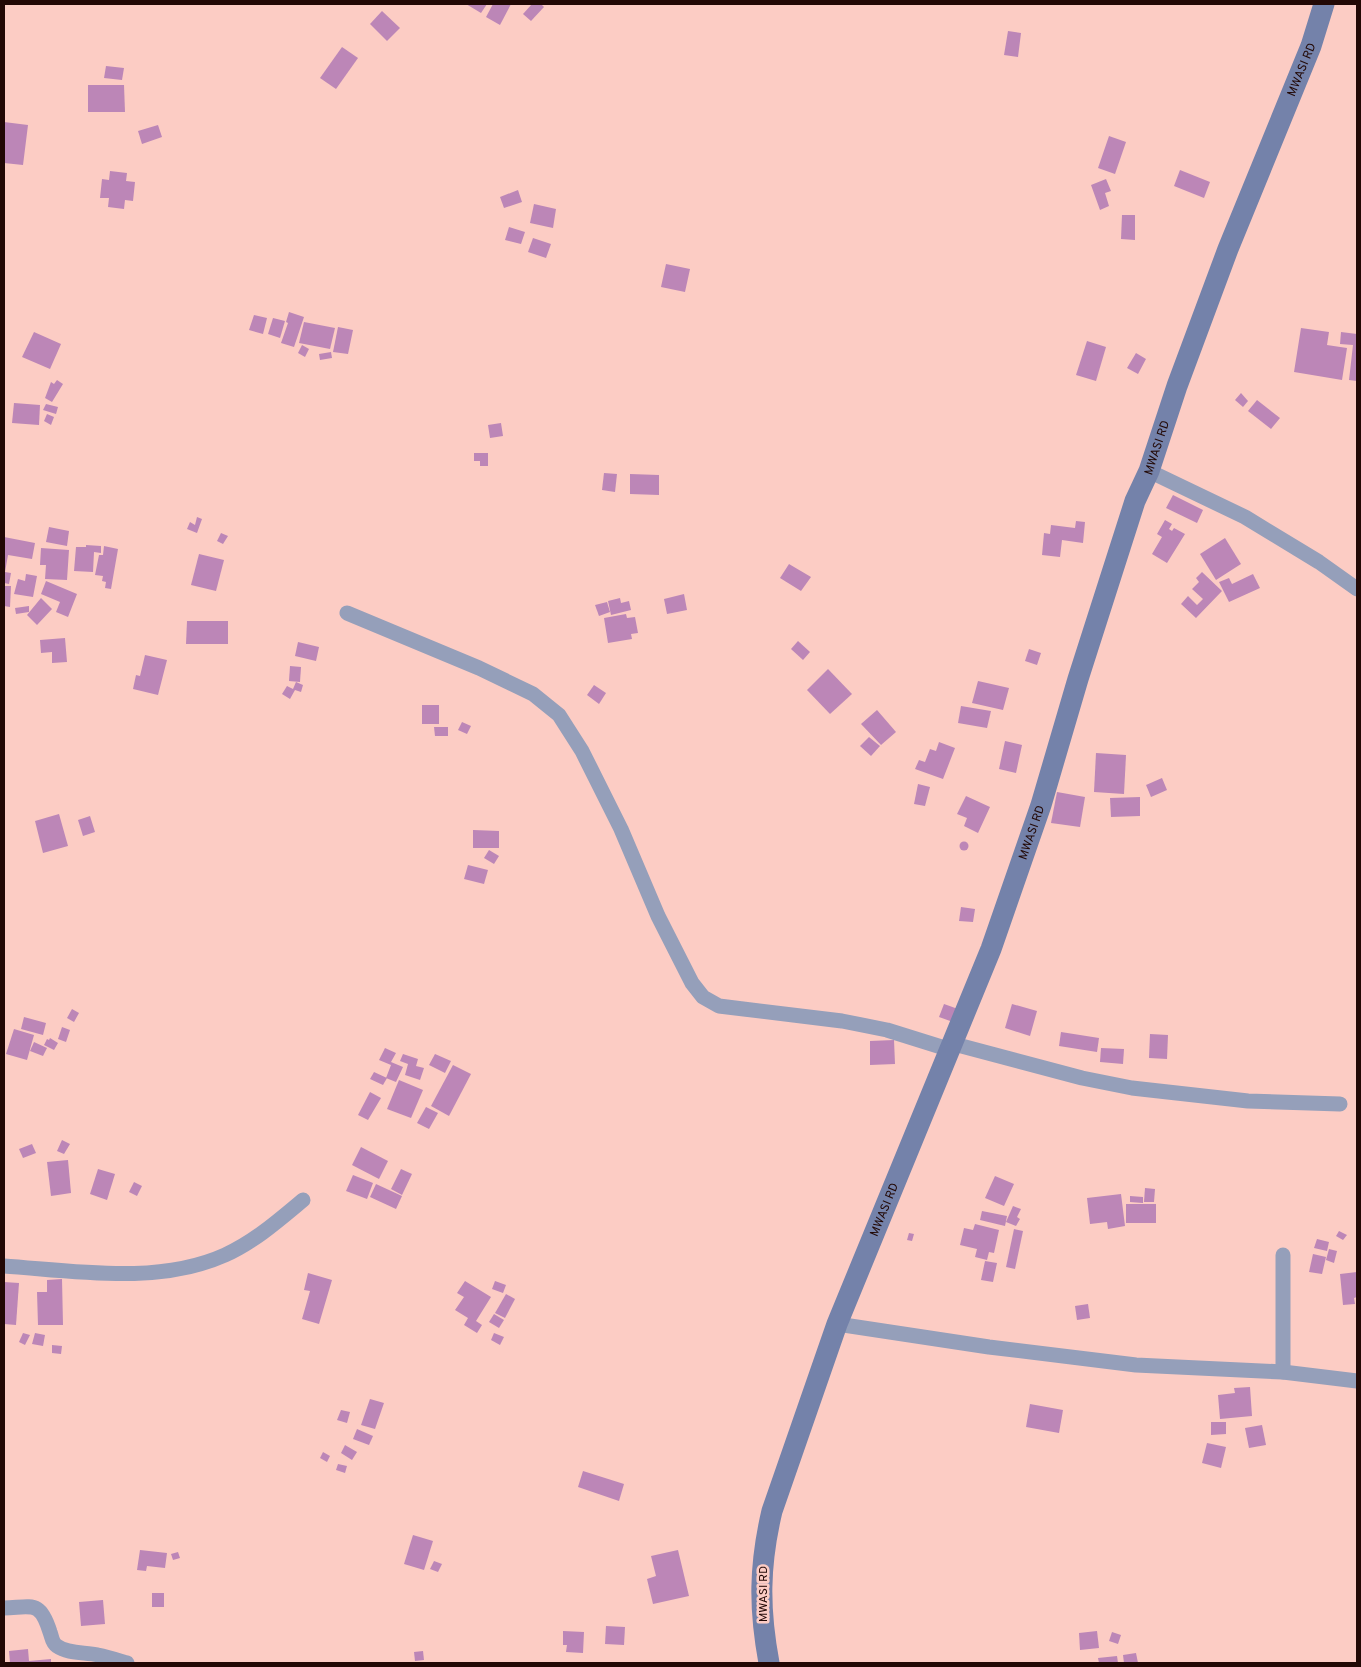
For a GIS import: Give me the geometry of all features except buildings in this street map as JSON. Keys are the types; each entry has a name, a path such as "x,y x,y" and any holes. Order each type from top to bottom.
{"street":[{"name":"MWASI RD","path":"769,1663 764,1634 761,1585 765,1542 772,1511 837,1324 991,949 1041,805 1078,679 1135,501 1149,471 1177,386 1228,249 1311,46 1324,4"},
{"path":"1149,471 1245,517 1319,562 1357,589"},
{"path":"347,613 479,668 533,694 559,715 582,751 621,829 658,916 692,983 703,997 720,1006 842,1021 887,1030 1082,1078 1132,1088 1248,1101 1340,1104"},
{"path":"4,1266 124,1273 176,1271 202,1264 227,1254 267,1230 303,1200"},
{"path":"1283,1255 1283,1372"},
{"path":"837,1324 989,1347 1136,1365 1283,1372 1357,1381"},
{"path":"4,1608 34,1608 42,1611 54,1643 58,1647 127,1663"}]}
